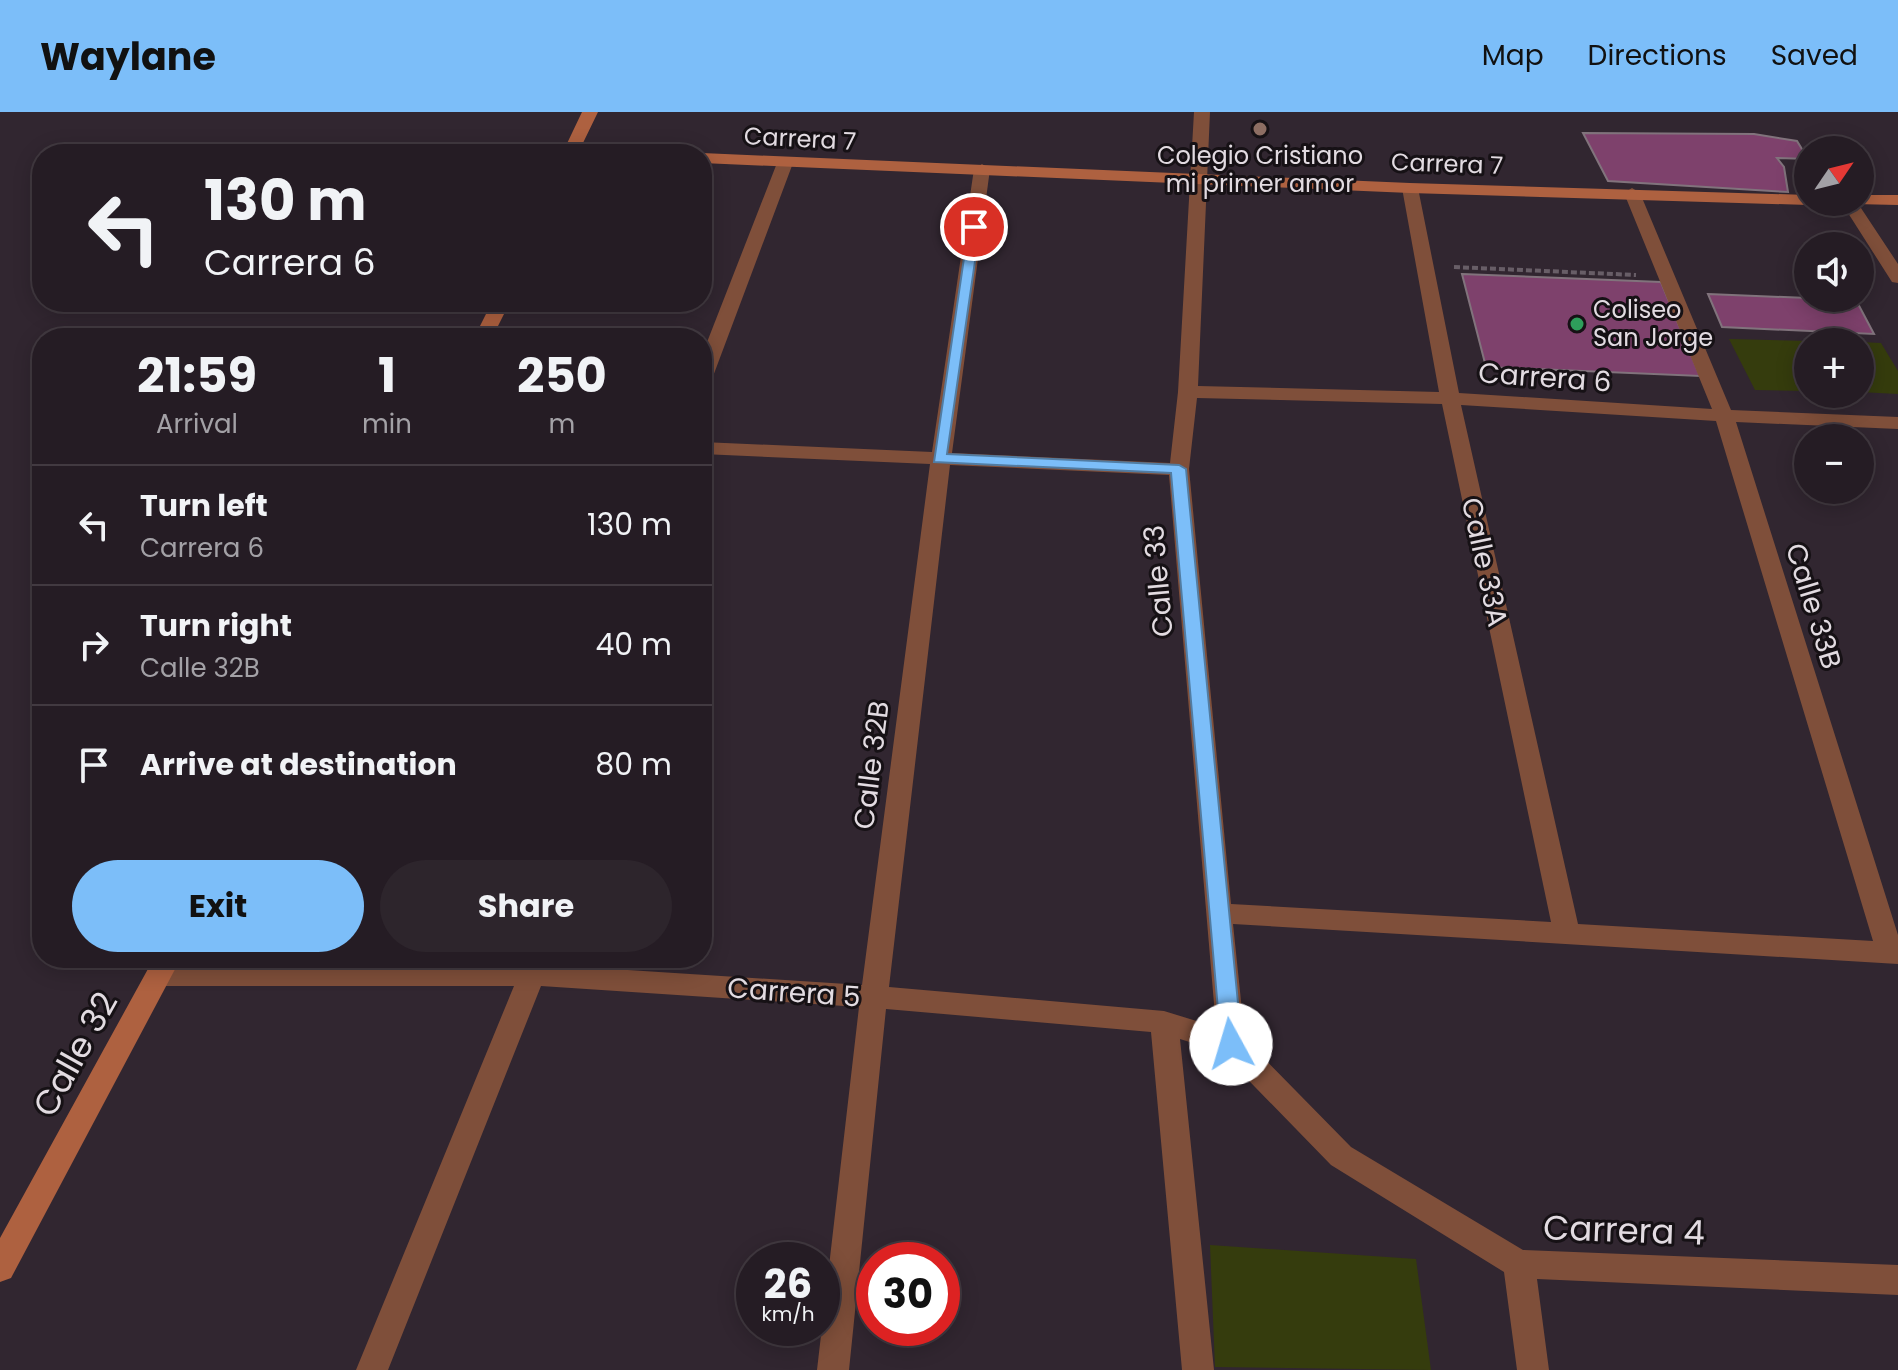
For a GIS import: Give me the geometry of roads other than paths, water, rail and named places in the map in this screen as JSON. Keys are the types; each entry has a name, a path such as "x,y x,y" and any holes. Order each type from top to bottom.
{"street":[{"path":"575,144 590,112"},
{"name":"Calle 33","path":"1202,112 1188,392 1179,469 1231,1044"},
{"name":"Carrera 7","path":"712,159 1410,188 1794,199"},
{"path":"712,353 785,163"},
{"name":"Calle 32B","path":"833,1370 872,997 939,458 982,169"},
{"name":"Calle 33A","path":"1410,188 1450,398 1567,935"},
{"name":"Calle 33B","path":"1632,193 1724,416 1894,952"},
{"path":"1874,200 1898,200"},
{"path":"1858,216 1898,278"},
{"name":"Carrera 6","path":"1188,392 1450,398 1724,416 1898,423"},
{"path":"712,448 1179,469"},
{"path":"1218,913 1894,952"},
{"name":"Calle 32","path":"0,1268 163,968"},
{"path":"372,1370 536,968"},
{"name":"Carrera 5","path":"547,968 1164,1022 1231,1044"},
{"path":"1164,1022 1198,1370"},
{"name":"Carrera 4","path":"1231,1044 1341,1156 1519,1264 1898,1280"},
{"path":"1519,1264 1533,1370"}],"place":[{"name":"Colegio Cristiano mi primer amor","path":"1260,129"},
{"name":"Coliseo San Jorge","path":"1577,324"}]}
